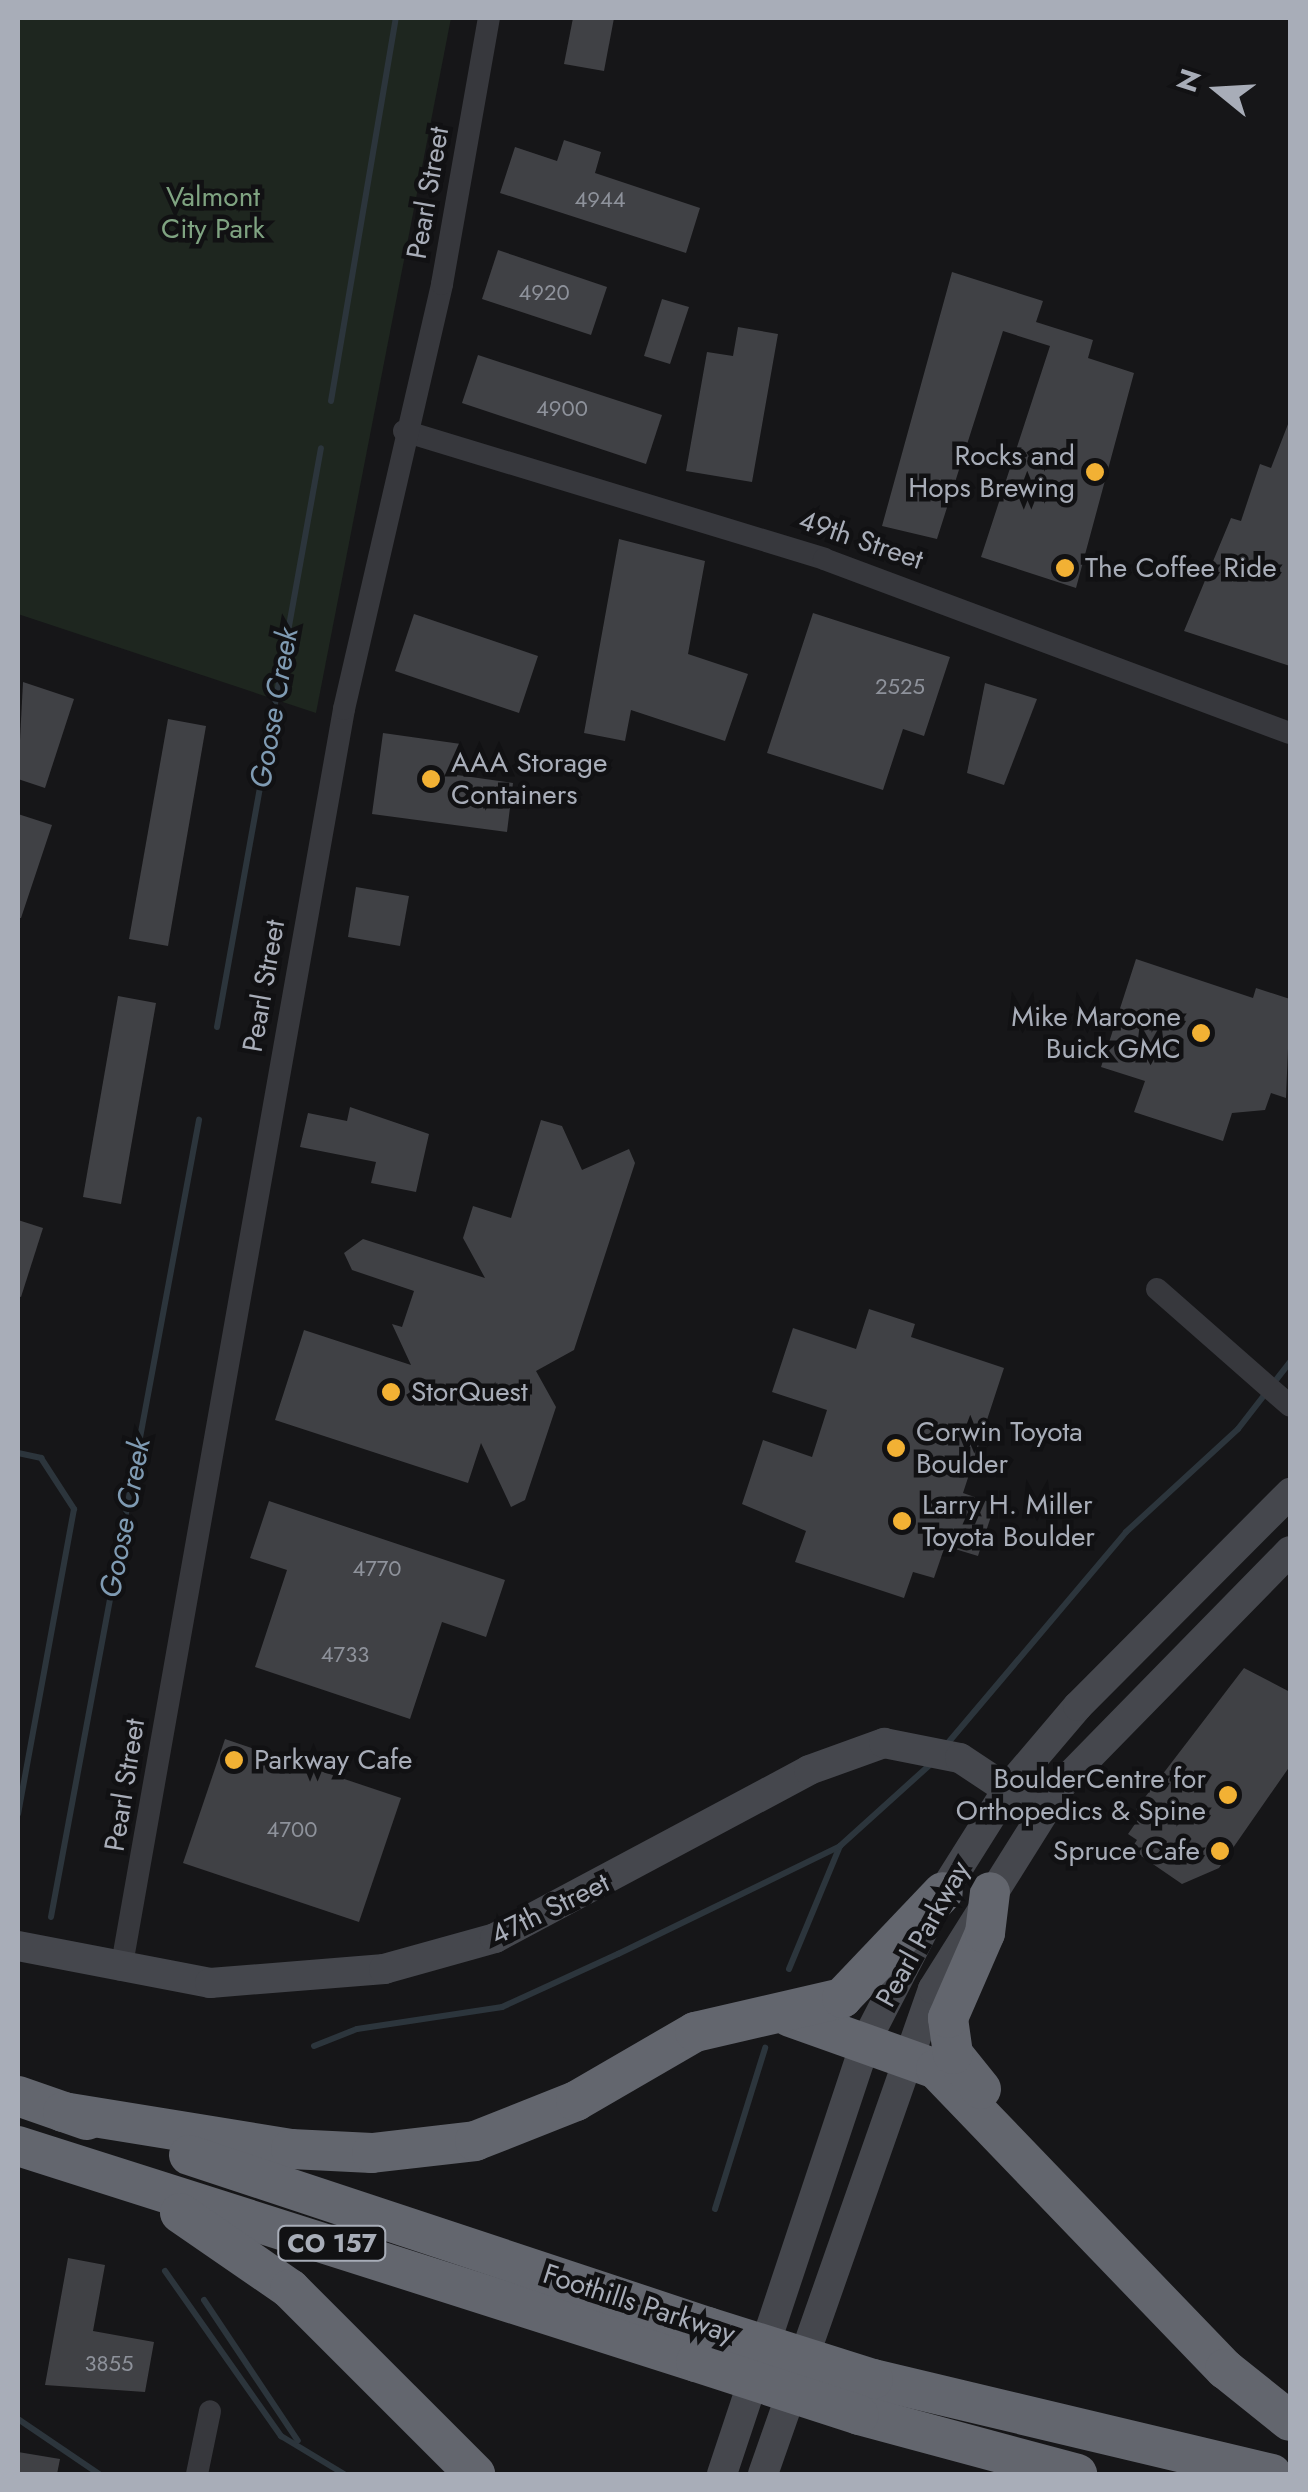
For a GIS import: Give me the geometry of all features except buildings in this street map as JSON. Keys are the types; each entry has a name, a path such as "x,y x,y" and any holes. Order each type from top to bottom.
{"highway":[{"path":"63,2112 240,2145 438,2148 543,2116 695,2032 783,2016 854,1991 942,1892"},
{"path":"990,1892 985,1933 948,2018 953,2054 1075,2188 1097,2230"},
{"path":"783,2016 867,2039 904,2055 960,2091 1097,2230 1225,2369 1290,2421"},
{"name":"Foothills Parkway","path":"18,2096 702,2344"},
{"path":"30,2150 140,2192 247,2253 475,2474"},
{"name":"Foothills Parkway","path":"30,2150 702,2344 866,2397 1077,2474"},
{"name":"Foothills Parkway","path":"866,2397 1272,2474"}],"main road":[{"name":"Pearl Parkway","path":"722,2474 867,2039 942,1892 1009,1787 1290,1493"},
{"name":"Pearl Parkway","path":"763,2474 904,2055 990,1892 1040,1812 1290,1551"},
{"name":"47th Street","path":"18,1946 122,1970 272,1983 442,1956 548,1914 833,1759 884,1743 922,1747 960,1758 1009,1787 1040,1812"}],"street":[{"name":"Pearl Street","path":"122,1970 344,709 404,431 442,284 489,18"},
{"name":"49th Street","path":"404,431 810,554 1290,733"},
{"path":"1157,1289 1290,1406"},
{"path":"197,2474 210,2411"}],"green space":[{"name":"Valmont City Park","path":"18,18 451,18 316,713 18,614"}],"waterway":[{"name":"Goose Creek","path":"331,401 396,18"},
{"name":"Goose Creek","path":"217,1027 321,448"},
{"name":"Goose Creek","path":"51,1917 199,1120"},
{"path":"947,1744 1126,1532 1238,1429 1290,1362"},
{"path":"18,1453 41,1458 74,1509 18,1814"},
{"path":"314,2046 357,2029 502,2007 618,1954 840,1846 933,1762"},
{"path":"789,1969 840,1846"},
{"path":"715,2209 765,2048"},
{"path":"165,2271 281,2436 344,2474"},
{"path":"204,2300 298,2441"},
{"path":"18,2419 99,2474"}],"place":[{"name":"Rocks and Hops Brewing","path":"1095,472"},
{"name":"The Coffee Ride","path":"1065,568"},
{"name":"AAA Storage Containers","path":"431,779"},
{"name":"Mike Maroone Buick GMC","path":"1201,1033"},
{"name":"StorQuest","path":"391,1392"},
{"name":"Corwin Toyota Boulder","path":"896,1448"},
{"name":"Larry H. Miller Toyota Boulder","path":"902,1521"},
{"name":"Parkway Cafe","path":"234,1760"},
{"name":"BoulderCentre for Orthopedics & Spine","path":"1228,1795"},
{"name":"Spruce Cafe","path":"1220,1851"}]}
